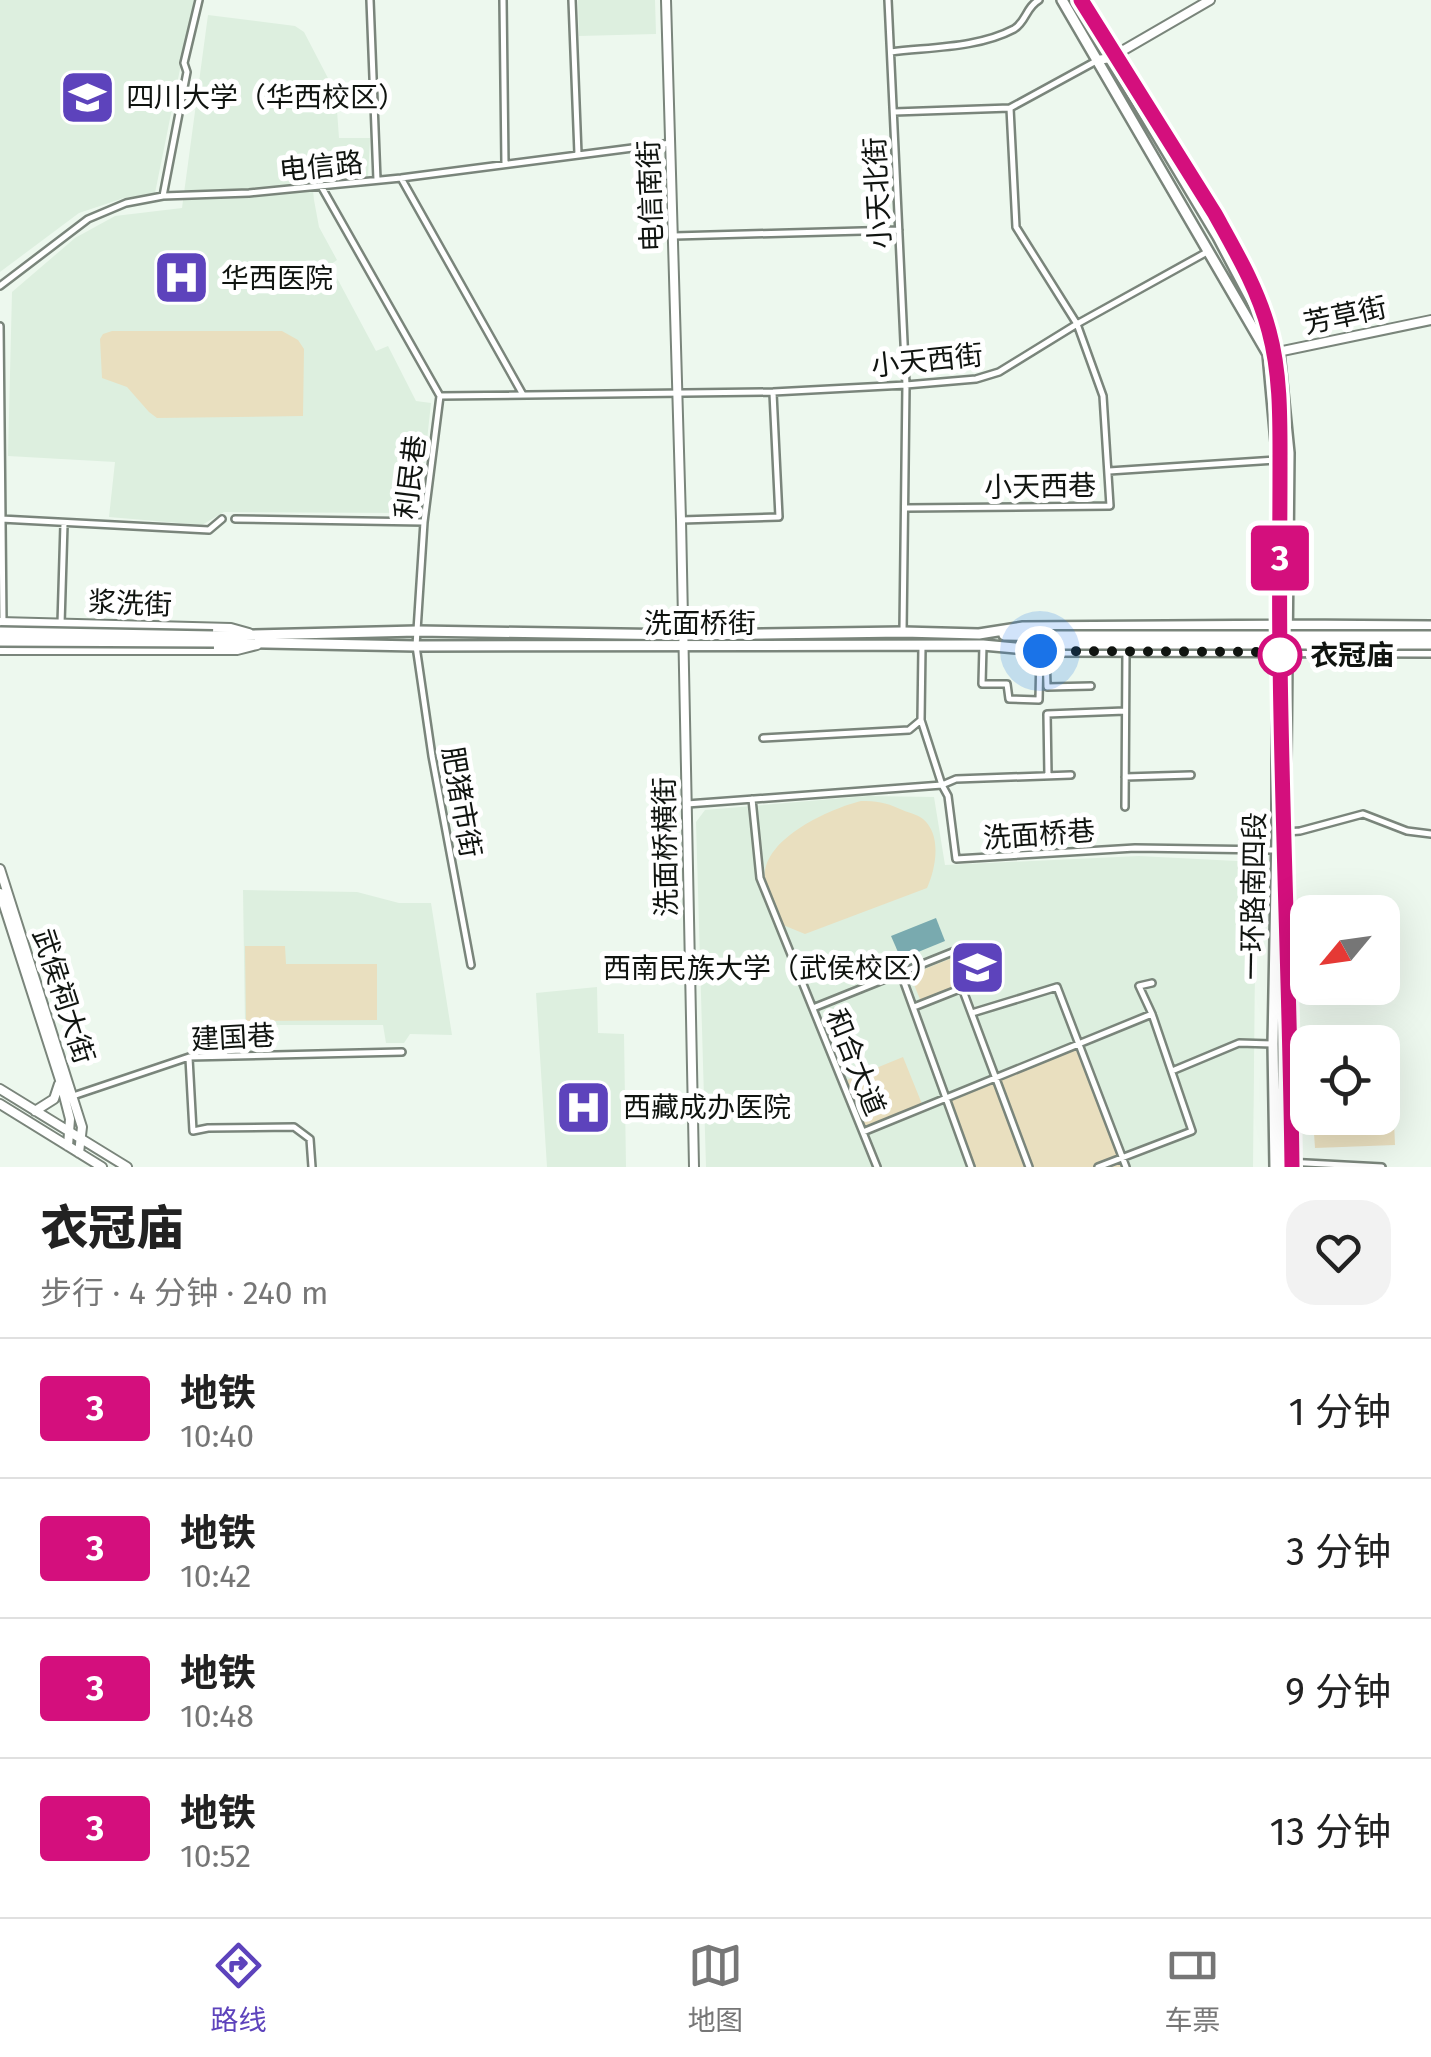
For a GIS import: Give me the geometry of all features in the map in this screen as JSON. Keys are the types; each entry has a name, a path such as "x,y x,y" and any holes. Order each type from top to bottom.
{"main road":[{"path":"1062,0 1273,353"},
{"path":"1076,0 1218,237 1273,353"},
{"name":"一环路南四段","path":"1273,353 1290,453 1287,832 1278,1144"},
{"name":"一环路南四段","path":"1273,353 1277,453 1273,1044 1278,1144"},
{"path":"1,626 214,639"},
{"name":"洗面桥街","path":"979,634 1023,628 1431,626"},
{"name":"洗面桥街","path":"417,631 922,646 1047,645"},
{"name":"浆洗街","path":"260,640 417,631"},
{"name":"洗面桥街","path":"416,646 903,632 979,634 1126,652 1431,652"},
{"path":"1047,645 1431,636"},
{"path":"1,647 214,639"},
{"name":"浆洗街","path":"214,639 416,646"},
{"path":"1047,645 1431,644"},
{"path":"1278,1144 1285,1165"},
{"path":"1271,1167 1278,1144"}],"street":[{"path":"163,196 187,72 184,63 199,0"},
{"path":"370,0 378,180"},
{"path":"503,0 505,164"},
{"path":"572,0 578,154"},
{"name":"电信南街","path":"666,0 682,520"},
{"name":"小天北街","path":"888,0 906,385 903,632"},
{"path":"891,52 984,40 1018,27 1038,0"},
{"path":"894,112 1010,108 1098,60 1110,58 1210,0"},
{"name":"小天西巷","path":"906,508 1110,506 1103,396 1077,324 1016,227 1010,108"},
{"name":"电信路","path":"0,286 88,220 126,203 163,196 249,194 402,178 671,143"},
{"path":"320,186 440,396 523,394 402,178"},
{"path":"674,236 899,230"},
{"name":"小天西街","path":"523,394 773,392 988,376 1209,250"},
{"name":"芳草街","path":"1273,353 1431,320"},
{"path":"0,326 1,647"},
{"path":"682,520 779,518 773,392"},
{"name":"利民巷","path":"416,646 424,522 440,396"},
{"path":"1108,471 1276,460"},
{"path":"1,519 209,530 222,519"},
{"path":"235,519 424,522"},
{"name":"洗面桥横街","path":"682,520 694,1167"},
{"path":"61,624 64,524"},
{"name":"浆洗街","path":"1,626 231,628 260,640"},
{"name":"浆洗街","path":"1,647 237,650 260,640"},
{"path":"984,645 982,684 1008,684 1008,699 1039,700 1047,645"},
{"path":"1047,645 1046,688 1092,686"},
{"name":"肥猪市街","path":"416,646 471,965"},
{"path":"922,646 921,720 942,785"},
{"path":"1125,806 1126,652"},
{"path":"1048,776 1047,714 1126,712"},
{"path":"764,738 909,730 921,720"},
{"path":"1125,776 1191,774"},
{"path":"687,804 942,785 956,779 1071,775"},
{"name":"洗面桥巷","path":"942,785 948,796 956,859 1135,848 1276,850"},
{"name":"和合大道","path":"752,799 760,878 878,1167"},
{"path":"1287,832 1363,814 1395,827 1431,834"},
{"name":"武侯祠大街","path":"0,869 82,1127 79,1153"},
{"name":"武侯祠大街","path":"0,893 60,1080 70,1131 68,1146"},
{"path":"813,1008 955,952"},
{"path":"901,974 972,1167"},
{"path":"1098,1167 1192,1132 1140,986 1152,983"},
{"path":"972,1013 1056,987 1126,1167"},
{"path":"914,1007 962,988 1030,1167"},
{"path":"863,1132 1152,1014"},
{"path":"1171,1072 1239,1043 1273,1044"},
{"name":"建国巷","path":"73,1096 190,1057 402,1052"},
{"path":"190,1057 193,1131 294,1127 310,1139 312,1167"},
{"path":"35,1110 54,1099 60,1080"},
{"path":"0,1089 127,1167"},
{"path":"0,1104 102,1167"},
{"path":"1285,1165 1382,1167"}],"shaded area":[{"name":"四川大学（华西校区）","path":"0,0 194,0 155,193 124,198 79,213 0,272"},
{"path":"578,0 655,0 656,34 579,36"},
{"name":"华西医院","path":"208,15 295,26 304,32 330,82 335,83 339,138 370,138 368,177 312,180 314,200 319,227 337,260 330,265 376,351 388,346 416,401 431,403 420,505 409,513 224,512 202,525 109,517 115,462 8,456 12,292 75,238 115,216 182,208"},
{"path":"112,331 282,331 298,340 304,349 303,416 157,418 127,387 102,378 100,339"},
{"name":"西南民族大学（武侯校区）","path":"868,796 934,797 945,865 1139,856 1256,862 1253,1167 706,1167 696,822 705,810"},
{"path":"861,801 890,805 918,816 929,826 936,852 927,888 805,934 783,925 765,881 766,866 773,852 815,819"},
{"path":"243,890 357,892 399,903 431,903 452,1035 410,1034 404,1043 386,1043 383,1025 245,1025"},
{"path":"245,946 285,946 286,964 377,964 377,1020 246,1021"},
{"path":"979,947 992,977 922,1004 910,975"},
{"name":"西藏成办医院","path":"597,987 598,1033 624,1034 626,1167 547,1167 536,993"},
{"path":"1080,1044 1126,1167 971,1167 946,1097"},
{"path":"903,1057 922,1104 865,1126 847,1080"},
{"path":"1314,1135 1395,1135 1395,1145 1315,1148"}],"water":[{"path":"936,918 945,941 901,959 891,936"}],"metro line":[{"name":"3","path":"1081,0 1233,246 1251,279 1274,353 1280,434 1280,656 1292,1167"}],"place":[{"name":"四川大学（华西校区）","path":"87,97"},
{"name":"华西医院","path":"182,278"},
{"name":"衣冠庙","path":"1280,655"},
{"name":"西南民族大学（武侯校区）","path":"978,968"},
{"name":"西藏成办医院","path":"584,1107"}],"route":[{"path":"1040,651 1280,655"}]}
